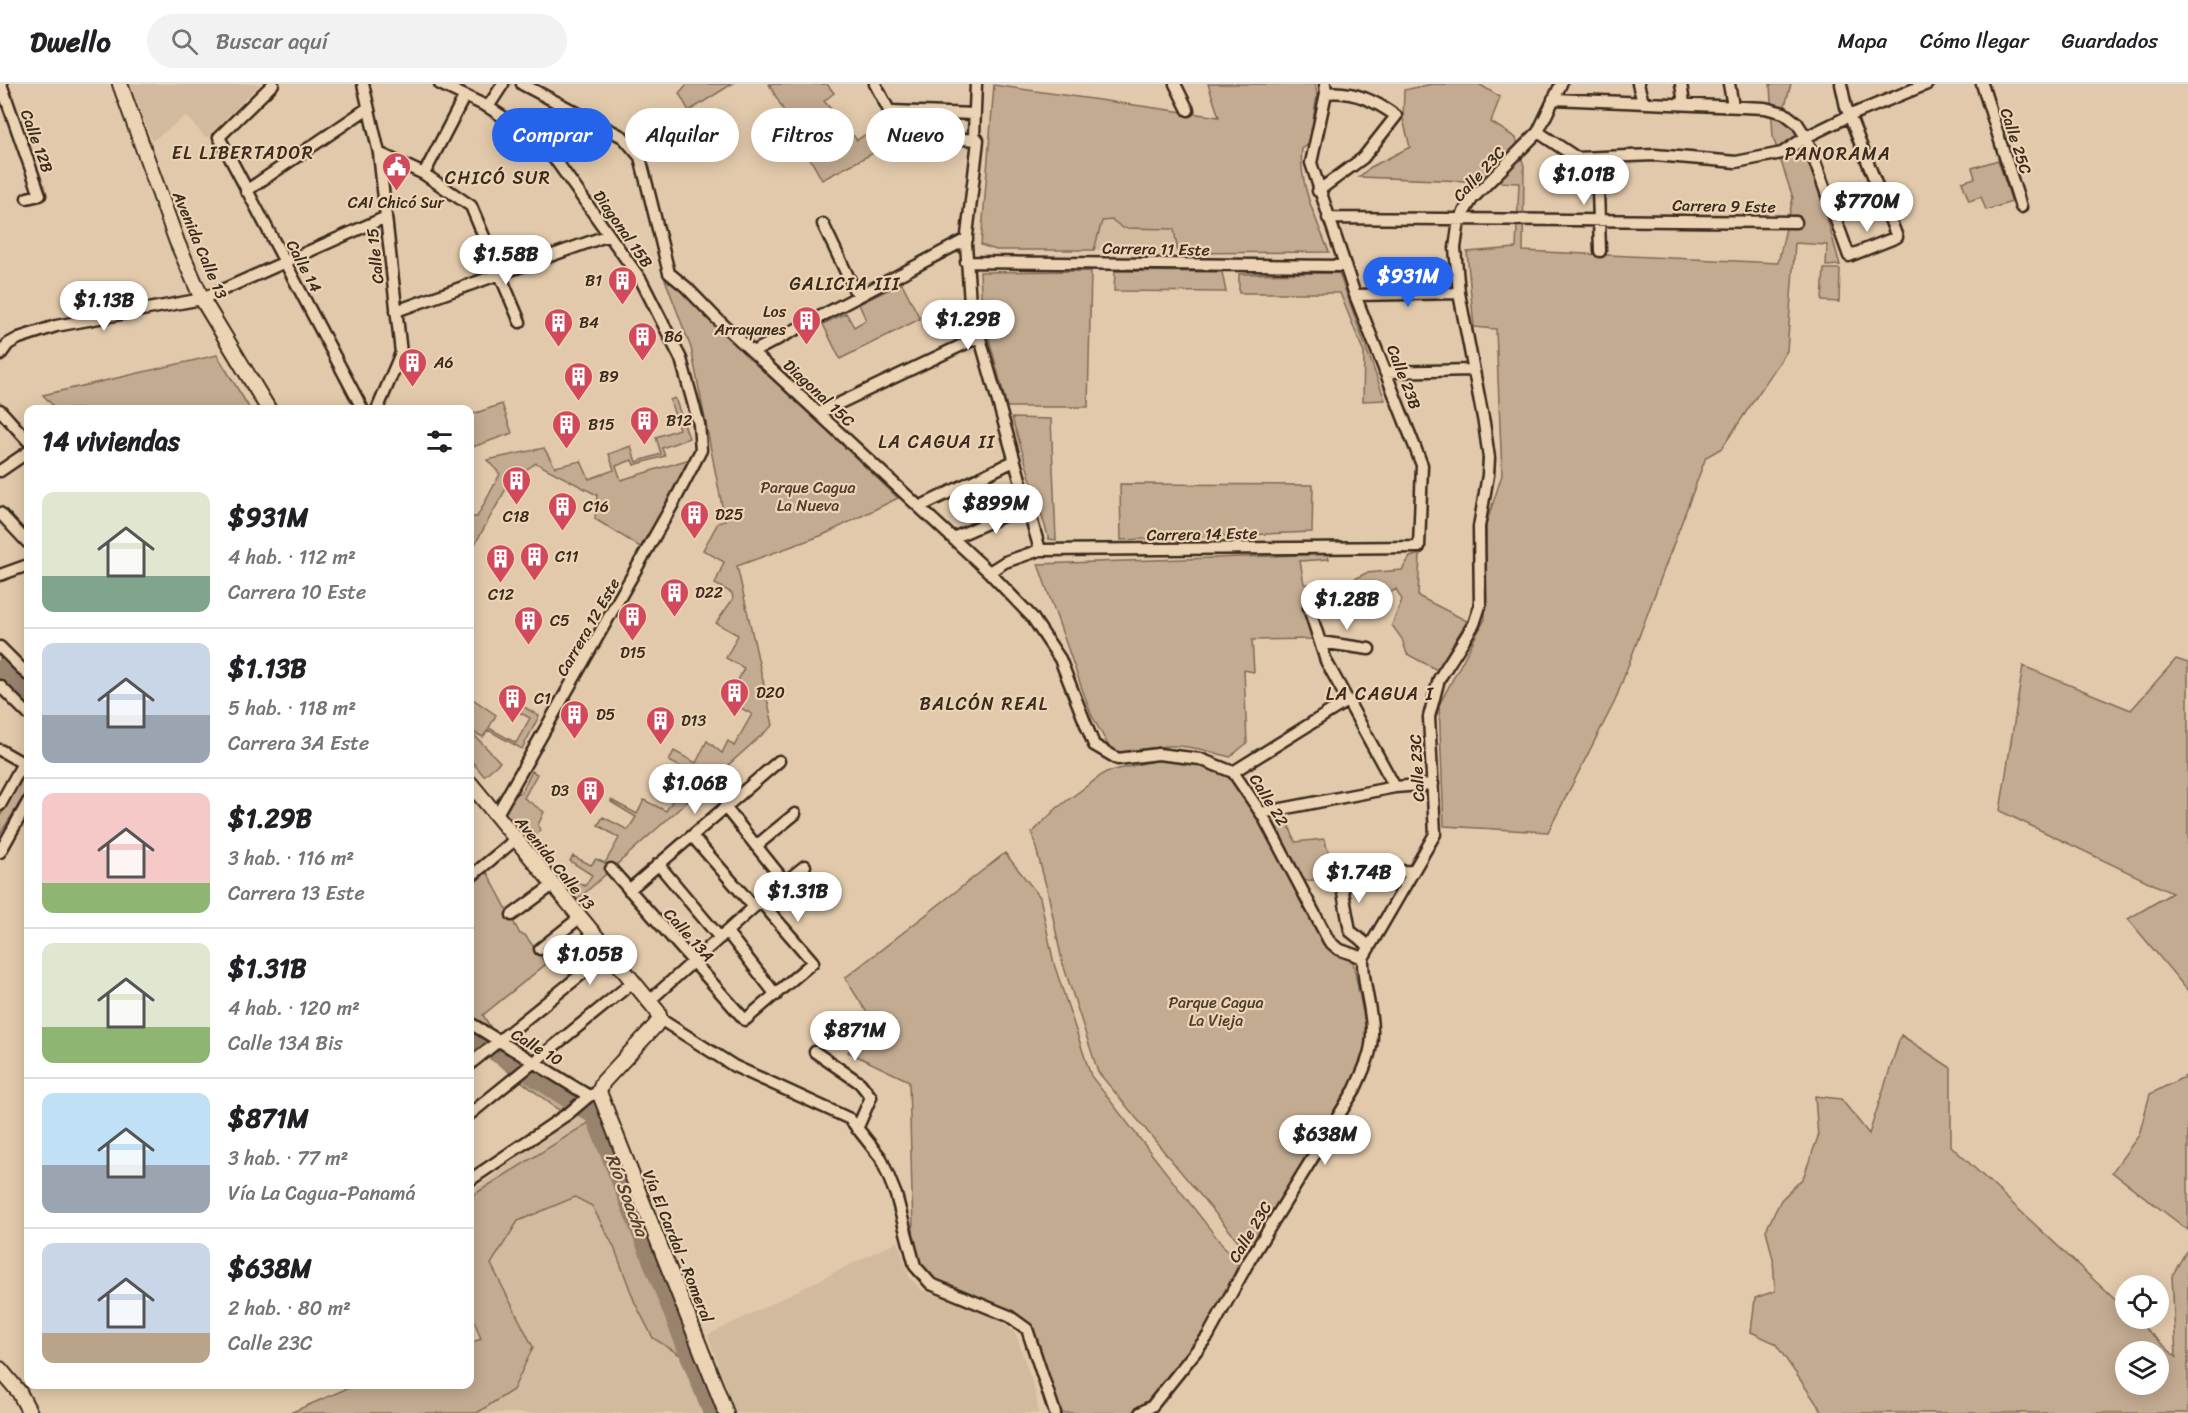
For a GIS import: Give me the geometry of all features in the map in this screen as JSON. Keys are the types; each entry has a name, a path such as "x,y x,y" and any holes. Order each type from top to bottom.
{"main road":[{"name":"Avenida Calle 13","path":"120,84 177,242 202,299 266,405"},
{"name":"Avenida Calle 13","path":"474,788 578,919 609,952 658,1012 660,1019"},
{"path":"591,1097 660,1019"},
{"name":"Vía El Cardal - Romeral","path":"591,1097 726,1413"},
{"path":"0,1369 19,1392 30,1413"}],"street":[{"name":"Calle 12B","path":"1,84 40,195 27,198"},
{"name":"Calle 14","path":"273,84 219,137 360,405"},
{"name":"Calle 15","path":"363,84 379,153 401,354 379,405"},
{"name":"Diagonal 15B","path":"440,84 492,110"},
{"path":"488,107 503,84"},
{"name":"Diagonal 15C","path":"522,84 567,108"},
{"path":"875,84 889,108"},
{"path":"976,84 974,135 978,140 966,262 970,303 1040,550"},
{"path":"1175,84 1188,110"},
{"name":"Calle 23C","path":"1140,1413 1152,1406 1208,1336 1250,1261 1355,1089 1368,1059 1372,1033 1362,980 1363,958 1435,834 1429,717 1431,701 1439,679 1474,624 1480,606 1479,528 1489,458 1459,293 1455,248 1459,220 1472,199 1538,132 1561,84"},
{"path":"1638,84 1643,102"},
{"path":"1681,84 1684,103"},
{"path":"1729,84 1733,106"},
{"path":"1553,99 1684,103 1765,108 1784,113 1797,123 1806,137 1849,256 1897,237 1846,107 1841,84"},
{"path":"1538,132 1569,155 1577,158 1655,155 1736,162 1782,153 1806,137 1851,115 1927,84"},
{"name":"Calle 25C","path":"1982,84 2021,207"},
{"path":"1318,191 1363,158 1396,116 1383,106 1328,87"},
{"name":"Calle 23B","path":"1328,87 1311,163 1318,191 1355,295 1422,465 1419,547"},
{"path":"424,174 464,97"},
{"path":"246,191 368,108"},
{"path":"965,114 975,114"},
{"name":"Diagonal 15C","path":"613,132 623,137 640,157 669,273 686,286 753,352 989,572 1032,617 1059,658 1094,745 1118,759 1158,754 1200,759 1233,772"},
{"path":"965,139 978,140"},
{"path":"379,153 424,174 471,206 501,272 520,322"},
{"path":"1597,159 1600,251"},
{"name":"Diagonal 15B","path":"558,162 641,280 681,359 699,424 701,450"},
{"path":"0,355 8,344 19,338 56,326 202,299 386,217"},
{"name":"Carrera 9 Este","path":"1328,218 1796,222"},
{"path":"823,224 860,295"},
{"path":"396,311 609,235"},
{"path":"753,352 967,239"},
{"name":"Carrera 11 Este","path":"966,262 1345,267"},
{"path":"1355,295 1459,293"},
{"path":"819,413 979,337"},
{"path":"1385,372 1472,370"},
{"path":"0,410 24,437"},
{"name":"Carrera 12 Este","path":"496,816 617,607 701,450"},
{"path":"0,471 24,455"},
{"path":"919,507 1014,461"},
{"path":"953,538 1028,505"},
{"path":"0,513 24,539"},
{"name":"Carrera 14 Este","path":"989,572 1005,562 1040,550 1419,547"},
{"path":"0,575 24,566"},
{"path":"1309,608 1326,661 1395,787"},
{"path":"1320,642 1369,649"},
{"path":"0,647 24,671"},
{"path":"0,686 24,710"},
{"path":"1233,772 1347,702"},
{"path":"0,750 24,764"},
{"path":"629,890 779,761"},
{"path":"0,805 24,768"},
{"name":"Calle 22","path":"1233,772 1261,813 1329,941 1338,949 1363,958"},
{"path":"1261,813 1395,787 1433,784"},
{"path":"725,807 785,882"},
{"path":"0,852 24,809"},
{"path":"756,846 795,814"},
{"path":"658,864 776,995 813,962 692,836"},
{"path":"474,874 516,839"},
{"path":"648,1002 805,866"},
{"name":"Calle 13A","path":"611,868 745,1020 776,995"},
{"path":"1369,946 1354,937 1348,922 1342,887 1346,872 1413,871"},
{"path":"512,915 553,885"},
{"path":"540,949 578,919"},
{"path":"474,1061 609,952"},
{"path":"474,1111 633,982"},
{"path":"660,1019 734,1066 850,1119 881,1158 896,1195 915,1266 932,1284 1009,1316 1027,1329 1054,1413"},
{"name":"Calle 10","path":"474,1026 530,1065 591,1097"},
{"path":"815,1052 860,1083 871,1097 857,1129"},
{"path":"474,1177 591,1097"}],"shaded area":[{"path":"130,84 260,84 206,138 186,116 152,141"},
{"path":"1102,220 1112,220 1123,228 1175,229 1178,253 1094,250"},
{"path":"577,1113 591,1121 712,1413 290,1413 346,1389 474,1389 474,1342 481,1339 474,1320 474,1190"},
{"path":"898,1241 909,1277 922,1290 996,1317 1016,1334 1036,1394 1038,1413 734,1413 708,1335"}],"green space":[{"path":"687,84 732,84 694,108 687,108 679,93"},
{"path":"769,84 827,84 834,93 824,101 830,108 782,108"},
{"path":"1208,84 1315,84 1317,94 1310,143 1302,149 1303,175 1310,202 1329,252 1178,253 1174,229 1123,228 1112,220 1102,221 1094,250 996,250 981,245 994,85 1219,117"},
{"path":"1432,84 1479,84 1500,97 1491,122 1516,138 1524,166 1523,251 1778,263 1793,198 1773,137 1770,84 1791,84 1785,106 1803,124 1801,150 1808,150 1840,265 1826,266 1827,245 1795,243 1787,351 1722,448 1706,457 1615,701 1548,832 1444,826 1439,705 1485,619 1486,525 1502,475 1496,329 1474,327 1467,252 1516,248 1519,183 1359,177 1371,167 1410,147 1403,119 1404,90"},
{"path":"866,134 866,157 822,180 812,162 854,162 854,136 857,140"},
{"path":"1998,160 2012,202 1986,210 1981,197 1969,201 1962,182 1975,178 1972,168"},
{"path":"1824,269 1840,269 1839,302 1822,301"},
{"path":"1091,271 1088,407 1007,407 982,312 980,272"},
{"path":"1115,271 1222,272 1226,292 1114,291"},
{"path":"1339,273 1385,400 1363,401 1364,353 1340,293 1239,293 1239,274"},
{"name":"Parque Cagua La Nueva","path":"663,274 898,498 823,535 737,566 773,725 577,900 549,867 585,886 592,875 570,861 573,856 591,865 596,859 605,863 619,838 598,825 603,817 628,830 636,817 611,800 637,814 644,800 666,811 687,778 683,776 687,770 669,761 674,751 696,763 707,741 722,753 728,741 734,746 752,714 728,701 744,668 726,658 738,635 716,623 733,599 732,593 715,584 724,562 703,550 718,523 725,521 691,348"},
{"path":"902,283 920,319 840,359 823,324 846,313 854,327 866,320 859,304"},
{"path":"217,355 248,405 52,405 43,395"},
{"path":"675,398 689,438 662,448 665,456 634,465 632,460 616,466 621,480 693,458 645,550 595,519 597,495 536,463 511,480 474,546 474,517 477,517 500,474 487,460 544,448 555,467 581,461 589,479 614,470 609,454 631,446 636,462 661,454 656,437 679,429 670,400"},
{"path":"502,404 512,433 474,447 474,414"},
{"path":"1012,418 1051,419 1056,540 1049,539"},
{"path":"1120,484 1313,485 1312,532 1121,540"},
{"path":"1328,554 1329,559 1300,561 1304,584 1341,586 1366,573 1402,570 1410,557 1420,554 1418,596 1467,621 1437,670 1407,654 1402,639 1392,625 1402,600 1396,589 1387,595 1365,602 1303,604 1314,639 1252,640 1254,672 1244,670 1247,743 1230,757 1176,746 1164,746 1121,755 1108,745 1091,714 1038,564"},
{"path":"0,656 24,680 24,704 0,680"},
{"path":"2176,659 2188,663 2188,991 2128,919 2172,893 2000,811 2023,666 2131,710"},
{"path":"474,700 496,715 489,728 516,743 530,718 509,707 513,700 539,716 522,749 488,730 483,737 474,732"},
{"path":"474,737 500,762 484,776 474,764"},
{"name":"Parque Cagua La Vieja","path":"1162,759 1203,764 1228,774 1261,817 1327,942 1352,957 1367,1033 1364,1059 1351,1085 1249,1254 1098,1072 1062,961 1048,893 1032,833 1057,808 1106,772"},
{"path":"532,771 537,774 524,798 544,812 538,825 540,830 529,843 504,812 515,793 521,793"},
{"path":"24,776 24,796 0,834 0,816"},
{"path":"1286,816 1295,842 1324,839 1337,877 1305,881 1271,818"},
{"path":"1005,853 1040,897 1054,964 1091,1076 1238,1265 1205,1340 1139,1413 1052,1413 1027,1330 1008,1317 930,1286 914,1268 909,1081 848,1052 871,1019 845,978"},
{"path":"487,872 520,934 525,935 546,964 483,1015 492,1030 474,1019 474,883"},
{"path":"474,1031 533,1071 577,1095 560,1111 474,1045"},
{"path":"1901,1035 1951,1068 1951,1146 2115,1300 2115,1329 2146,1329 2159,1341 2115,1341 2115,1395 2169,1395 2169,1351 2176,1357 2172,1276 2188,1248 2188,1413 1823,1413 1775,1343 1751,1332 1755,1298 1775,1291 1773,1259 1766,1230 1781,1200 1803,1178 1818,1137 1815,1096 1841,1099 1869,1134"},
{"path":"2188,1075 2188,1230 2112,1172 2139,1135 2150,1094"},
{"path":"591,1121 693,1363 653,1338 635,1303 614,1247 592,1206 575,1197 518,1221 491,1264 533,1347 513,1390 477,1413 290,1413 346,1389 474,1389 474,1342 481,1339 474,1320 474,1194"}],"waterway":[{"name":"Río Soacha","path":"0,670 24,694"},
{"name":"Río Soacha","path":"474,1038 595,1115 713,1413"}],"place":[{"name":"CAI Chicó Sur","path":"396,192"},
{"name":"B1","path":"623,306"},
{"name":"Los Arrayanes","path":"807,346"},
{"name":"B4","path":"558,348"},
{"name":"B6","path":"643,362"},
{"name":"A6","path":"413,388"},
{"name":"B9","path":"578,402"},
{"name":"B12","path":"645,446"},
{"name":"B15","path":"567,450"},
{"name":"C18","path":"516,506"},
{"name":"C16","path":"562,532"},
{"name":"D25","path":"694,540"},
{"name":"C11","path":"534,582"},
{"name":"C12","path":"501,584"},
{"name":"D22","path":"674,618"},
{"name":"D15","path":"633,642"},
{"name":"C5","path":"529,646"},
{"name":"D20","path":"735,718"},
{"name":"C1","path":"513,724"},
{"name":"D5","path":"575,740"},
{"name":"D13","path":"660,746"},
{"name":"D3","path":"590,816"}],"district":[{"name":"EL LIBERTADOR","path":"243,153"},
{"name":"PANORAMA","path":"1838,154"},
{"name":"CHICÓ SUR","path":"498,178"},
{"name":"GALICIA III","path":"845,284"},
{"name":"LA CAGUA II","path":"937,442"},
{"name":"LA CAGUA I","path":"1380,694"},
{"name":"BALCÓN REAL","path":"984,704"}]}
